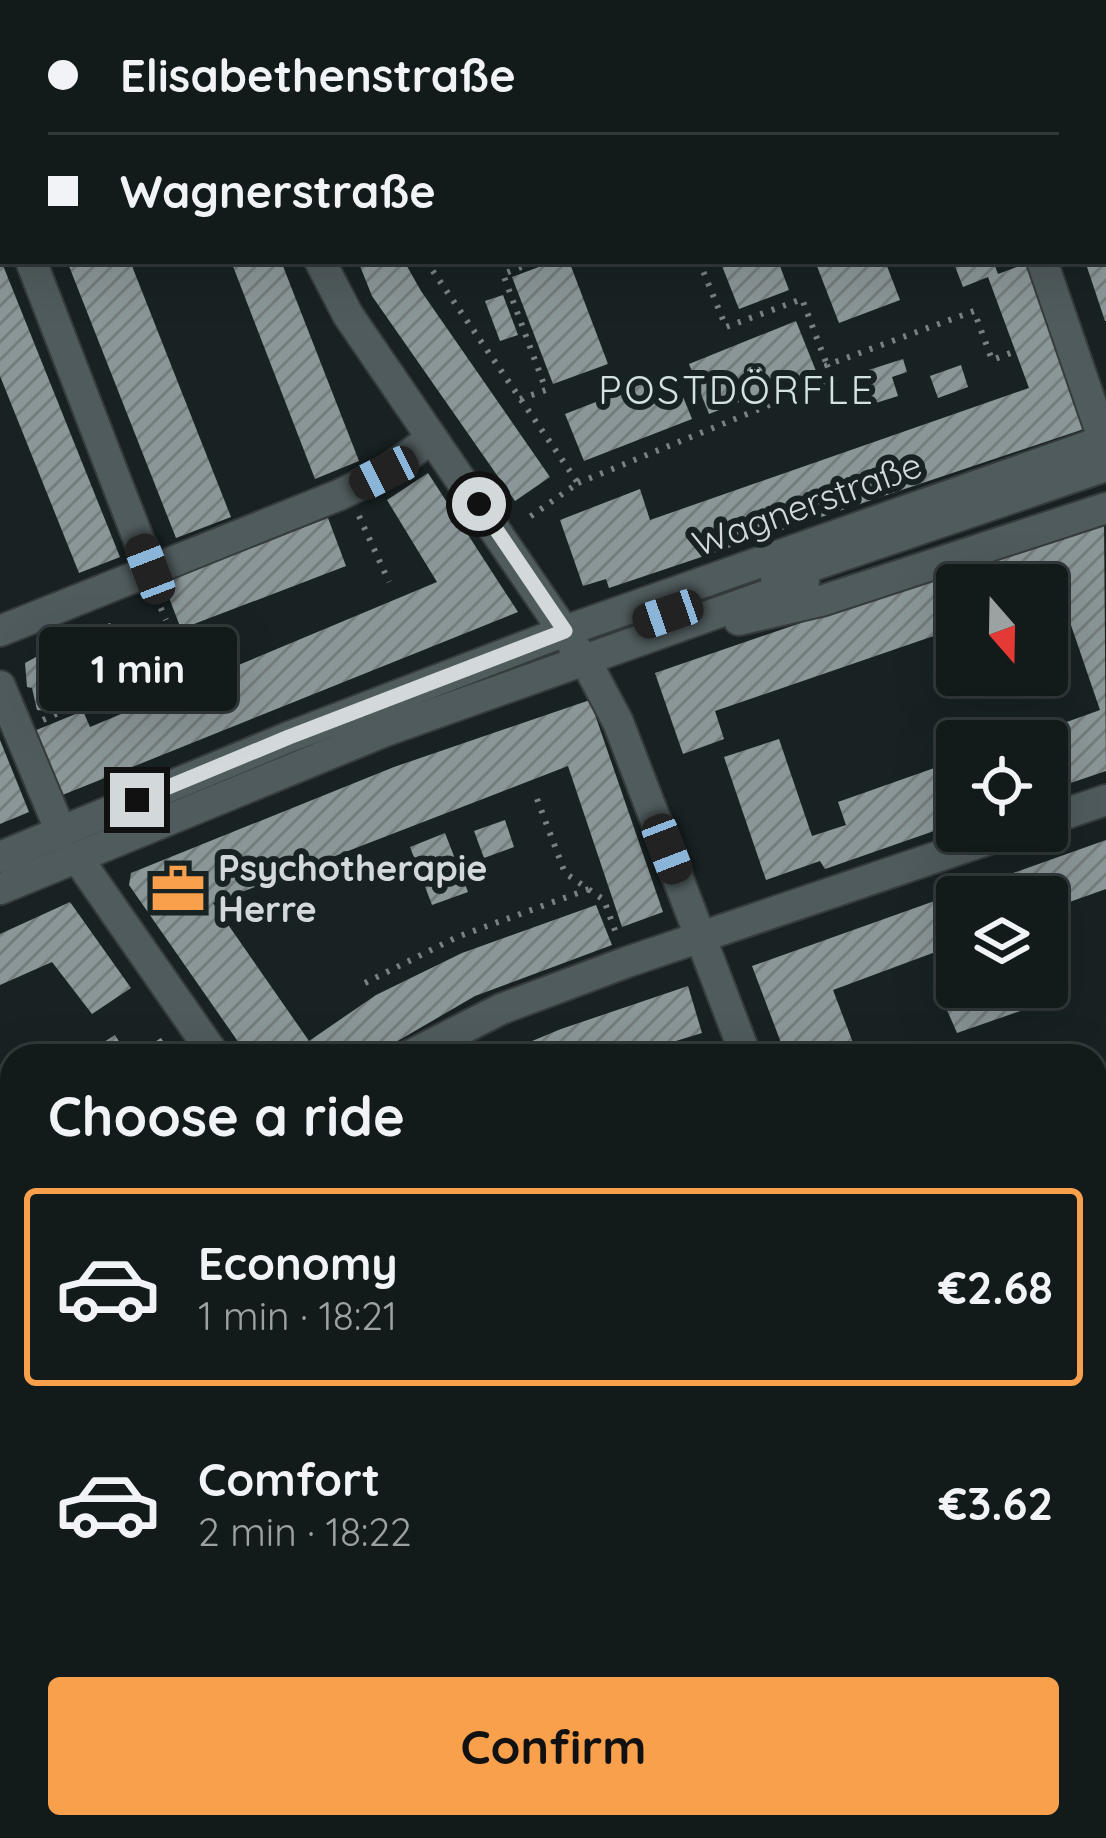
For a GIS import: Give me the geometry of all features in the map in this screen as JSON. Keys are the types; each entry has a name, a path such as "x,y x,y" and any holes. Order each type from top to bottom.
{"street":[{"path":"32,264 150,569"},
{"path":"322,264 348,315 578,651 618,722 741,1044"},
{"path":"1043,264 1106,449"},
{"path":"0,631 347,491 384,473 432,438"},
{"name":"Wagnerstraße","path":"0,902 264,792 578,651 1106,449"},
{"path":"0,875 223,780 578,651 1106,482"},
{"name":"Wagnerstraße","path":"0,857 289,737 578,651 821,601 1106,508"},
{"path":"0,889 578,651"},
{"path":"0,686 61,832"},
{"path":"1068,813 1106,800"},
{"path":"432,1044 501,1009 700,934 949,852"},
{"path":"83,866 207,1044"}],"path":[{"path":"428,264 578,483"},
{"path":"520,399 546,390 503,274 529,264"},
{"path":"502,537 578,483 833,379 802,298 726,327 700,264"},
{"path":"826,364 974,311 992,360 1016,351"},
{"path":"347,491 389,582"},
{"path":"18,731 132,680"},
{"path":"537,799 565,873 604,900 627,962"},
{"path":"365,982 457,938 589,890"}],"building":[{"path":"2,264 120,557 79,573 0,376"},
{"path":"68,264 131,264 231,517 176,538"},
{"path":"232,264 282,264 359,461 315,479"},
{"path":"359,264 406,264 550,477 515,501 372,296"},
{"path":"547,264 570,264 608,364 553,384 512,277"},
{"path":"721,264 779,264 789,290 739,309"},
{"path":"816,264 886,264 900,300 839,323"},
{"path":"954,264 994,264 998,274 1027,264 1087,428 609,588 606,579 583,586 560,520 640,489 650,520 1029,388 988,277 963,287"},
{"path":"1086,264 1106,264 1105,321"},
{"path":"503,295 518,335 500,341 485,301"},
{"path":"796,321 816,371 709,414 689,364"},
{"path":"903,359 907,372 892,377 898,396 863,407 853,375"},
{"path":"961,365 968,387 938,398 930,376"},
{"path":"673,372 692,419 584,461 565,414"},
{"path":"428,473 518,612 60,796 34,731 83,711 90,727 437,582 387,500"},
{"path":"328,518 346,566 181,629 163,582"},
{"path":"1104,519 1106,771 1068,784 1068,722 1100,710 1068,616 1068,564 973,564"},
{"path":"936,577 936,635 715,711 724,739 683,754 655,673"},
{"path":"109,623 134,634 130,668 94,679 94,687 67,696 49,711 37,710 32,688 27,687 25,663 36,657 41,646 83,649"},
{"path":"590,700 663,912 622,927 568,766 213,903 309,1041 376,995 462,953 596,905 612,945 475,996 393,1044 240,1044 129,885 131,873 394,767"},
{"path":"779,739 812,836 846,825 838,802 936,767 936,830 825,869 820,861 766,880 724,757"},
{"path":"0,740 29,812 0,824"},
{"path":"505,820 514,847 484,858 474,831"},
{"path":"445,833 468,892 432,905 410,847"},
{"path":"1106,840 1106,889 1068,903 1068,876 1005,876"},
{"path":"936,901 936,952 833,990 853,1044 781,1044 752,966"},
{"path":"70,902 131,988 92,1014 52,962 0,985 0,934"},
{"path":"688,986 702,1033 666,1044 525,1044"},
{"path":"952,1008 1029,1008 957,1033 947,1010"}],"place":[{"name":"Psychotherapie Herre","path":"178,889"}],"district":[{"name":"POSTDÖRFLE","path":"737,390"}],"route":[{"path":"137,800 565,631 479,504"}]}
